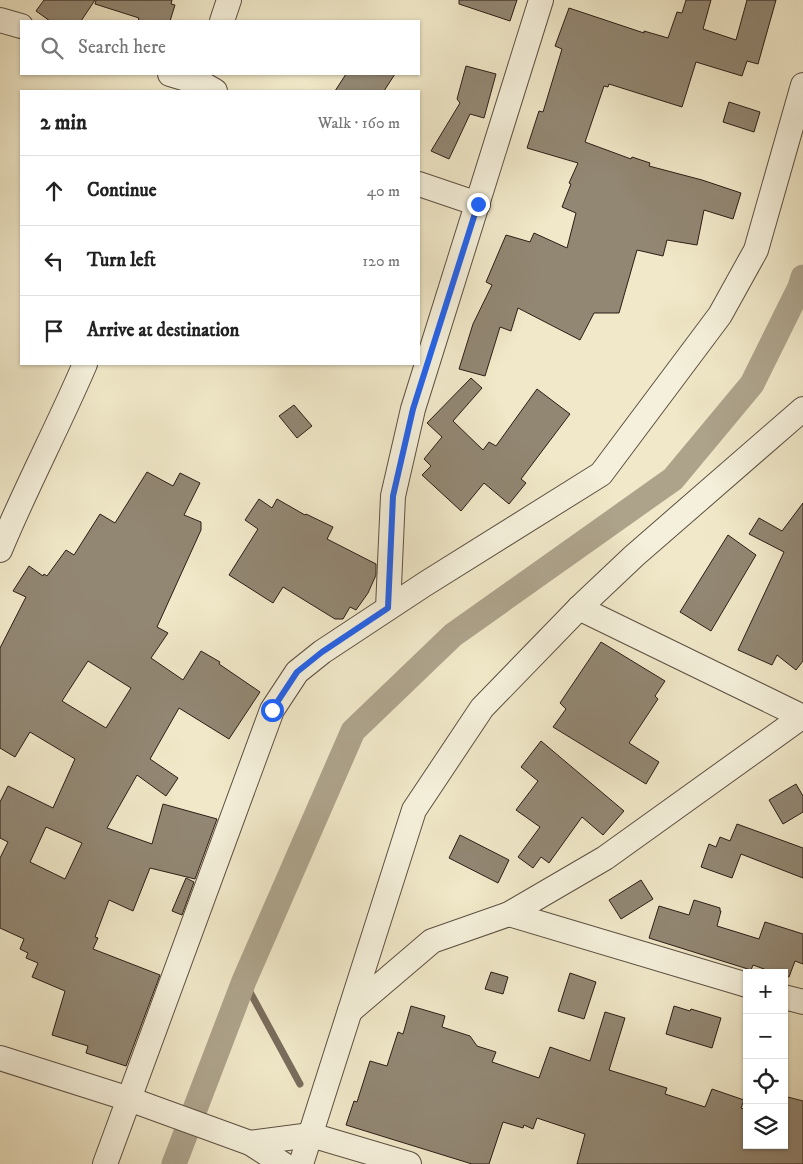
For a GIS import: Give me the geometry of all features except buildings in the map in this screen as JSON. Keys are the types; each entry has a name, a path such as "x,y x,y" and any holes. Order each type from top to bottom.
{"street":[{"path":"222,20 229,0"},
{"path":"388,608 393,496 413,409 542,0"},
{"path":"0,20 20,26"},
{"path":"173,75 206,85"},
{"path":"105,1164 134,1101 272,710 297,672 322,652 388,608 601,474 720,315 756,250 803,85"},
{"path":"420,184 478,204"},
{"path":"0,550 16,512 65,412 84,365"},
{"path":"301,1164 414,810 482,708 579,608 634,556 803,409"},
{"path":"350,1011 432,941 509,914 605,858 803,716 579,608"},
{"path":"509,914 743,985"},
{"path":"788,998 803,1002"},
{"path":"0,1058 134,1101 250,1143 283,1164"},
{"path":"250,1143 311,1135 409,1164"}],"waterway":[{"path":"174,1164 244,981 353,731 453,635 673,479 752,384 800,287 803,277"},
{"path":"244,981 300,1084"}],"route":[{"path":"272,710 297,672 322,652 388,608 393,496 413,409 478,204"}]}
